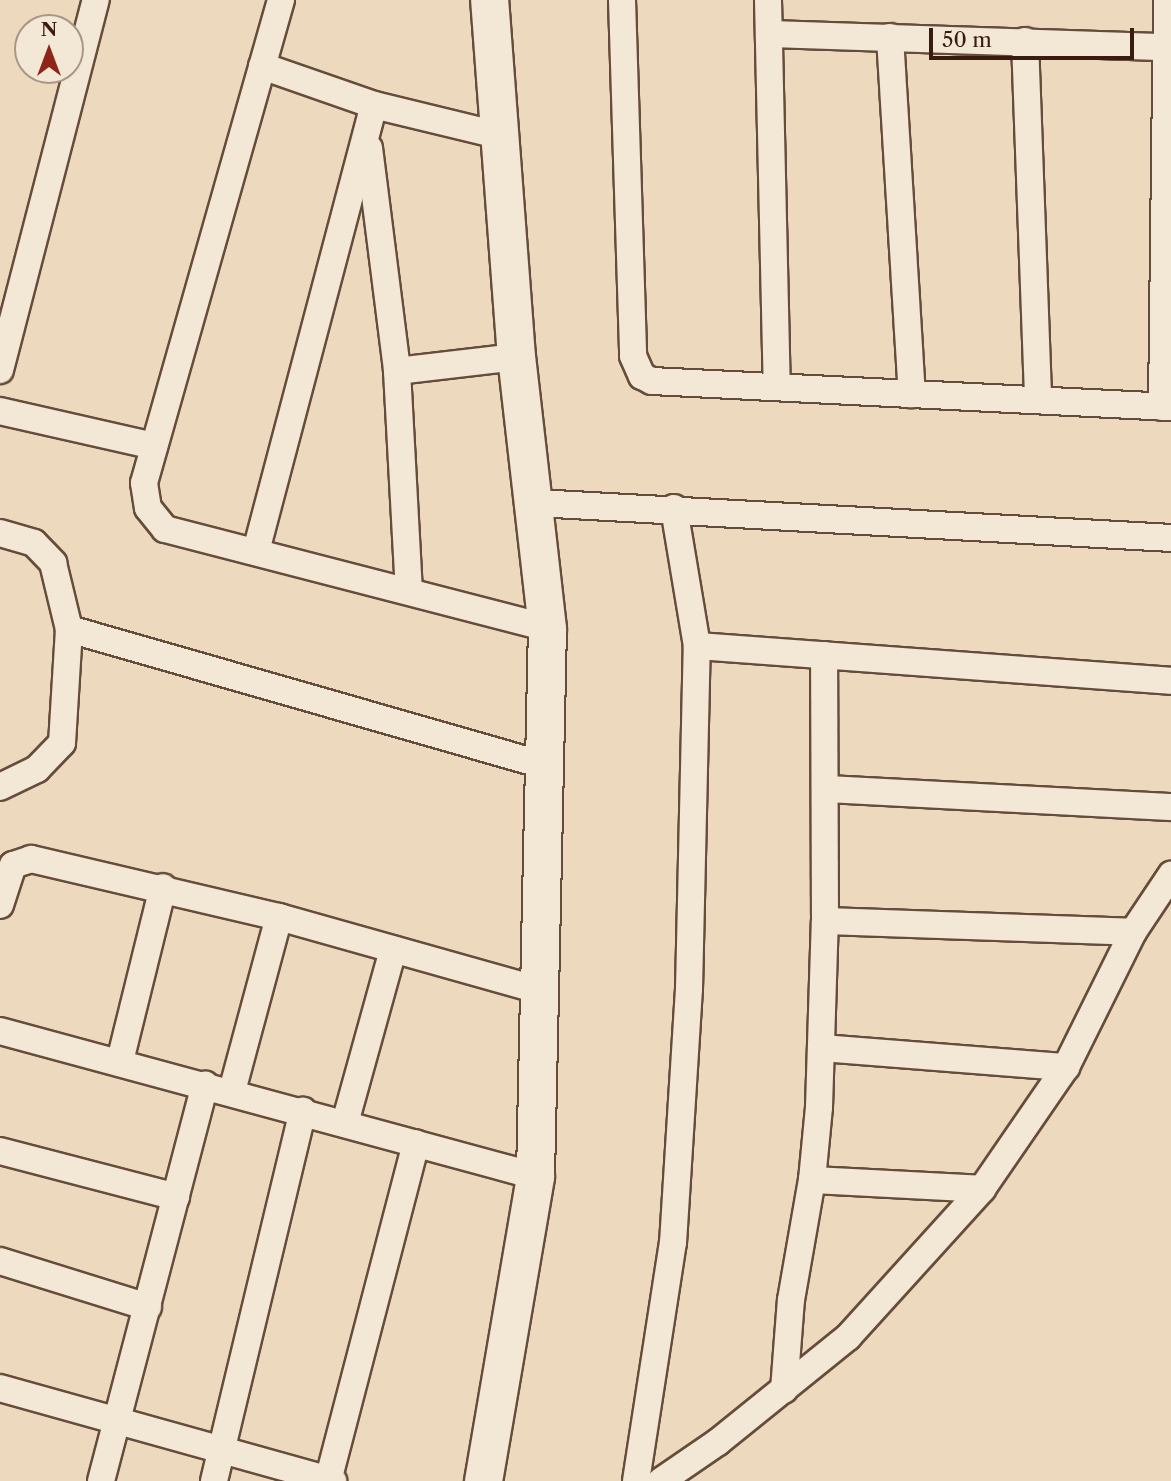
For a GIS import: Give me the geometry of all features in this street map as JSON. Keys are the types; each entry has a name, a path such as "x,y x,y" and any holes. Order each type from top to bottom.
{"street":[{"path":"0,370 96,0"},
{"path":"281,0 144,483 155,522 164,529 409,590 547,628"},
{"path":"622,0 633,356 637,368 652,381 1166,407 1167,0"},
{"path":"768,0 777,387"},
{"path":"483,1481 535,1176 542,991 542,765 547,628 536,503 516,356 502,136 484,2"},
{"path":"769,34 1168,47"},
{"path":"890,37 912,394"},
{"path":"1025,41 1038,401"},
{"path":"262,66 374,105 502,136"},
{"path":"256,551 374,105"},
{"path":"367,133 397,371 409,590"},
{"path":"397,371 516,356"},
{"path":"0,411 154,446"},
{"path":"536,503 674,508 1171,538"},
{"path":"636,1481 659,1349 683,1137 697,646 674,508"},
{"path":"0,533 34,543 52,563 69,629 62,743 37,769 0,787"},
{"path":"69,629 542,765"},
{"path":"697,646 1171,681"},
{"path":"784,1390 791,1300 812,1180 822,1048 826,789 824,655"},
{"path":"826,789 1171,807"},
{"path":"0,905 13,865 31,859 163,887 542,991"},
{"path":"661,1481 784,1390 848,1338 982,1189 1066,1067 1133,932 1171,875"},
{"path":"120,1061 163,887"},
{"path":"232,1091 279,917"},
{"path":"825,921 1133,932"},
{"path":"345,1123 393,950"},
{"path":"0,1031 232,1091 535,1176"},
{"path":"822,1048 1066,1067"},
{"path":"101,1481 119,1421 205,1084"},
{"path":"214,1481 303,1111"},
{"path":"0,1388 330,1481 416,1143"},
{"path":"0,1151 176,1197"},
{"path":"812,1180 982,1189"},
{"path":"0,1261 148,1307"}]}
